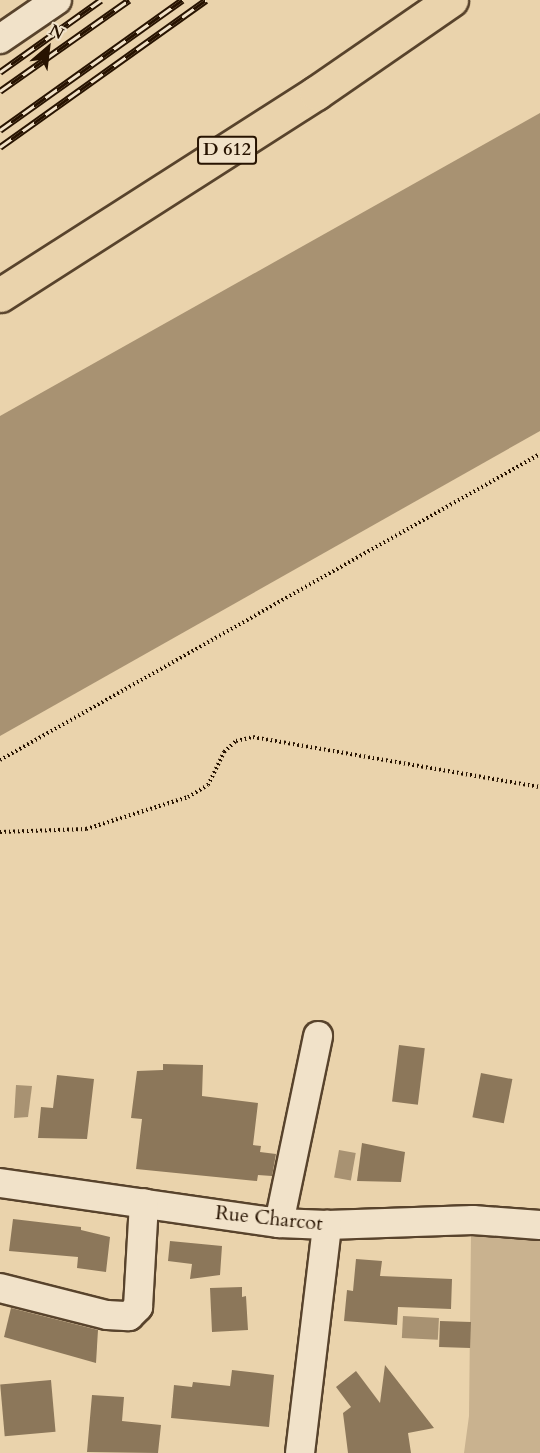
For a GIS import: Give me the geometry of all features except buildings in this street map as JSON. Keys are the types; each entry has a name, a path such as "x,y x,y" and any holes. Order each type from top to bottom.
{"main road":[{"name":"D 612","path":"0,295 316,93 451,0"}],"street":[{"path":"0,39 57,0"},
{"path":"279,1223 318,1036"},
{"name":"Rue Charcot","path":"0,1183 279,1223 327,1225 473,1220 540,1225"},
{"path":"0,1288 107,1315 129,1316 138,1307 144,1203"},
{"path":"300,1453 327,1225"}],"path":[{"path":"0,760 540,454"},
{"path":"0,832 86,829 188,798 208,785 224,752 236,741 253,737 540,788"}],"shaded area":[{"path":"540,113 540,431 0,736 0,416"},
{"path":"16,1085 32,1086 28,1117 14,1118"},
{"path":"339,1150 356,1153 351,1181 334,1178"},
{"path":"519,1233 540,1238 540,1453 464,1453 469,1416 471,1235"},
{"path":"403,1316 439,1318 438,1340 402,1338"}],"railway":[{"path":"0,72 101,0"},
{"path":"0,91 129,0"},
{"path":"0,130 182,0"},
{"path":"0,147 206,0"}]}
